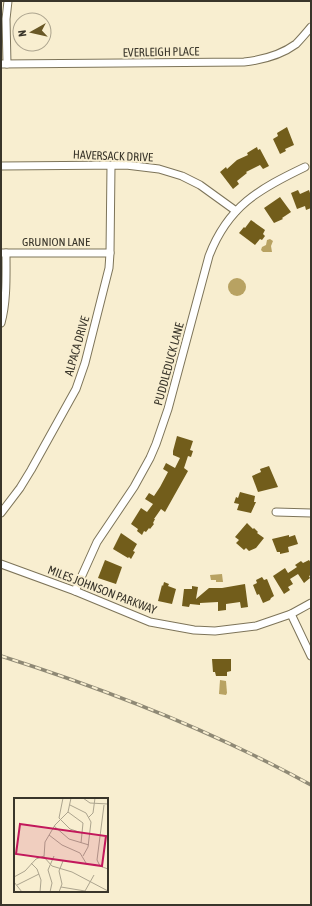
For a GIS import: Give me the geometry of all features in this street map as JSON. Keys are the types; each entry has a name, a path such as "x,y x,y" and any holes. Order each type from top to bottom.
{"street":[{"path":"4,64 8,1"},
{"name":"EVERLEIGH PLACE","path":"4,64 244,62 270,57 285,50 296,43 311,27"},
{"name":"HAVERSACK DRIVE","path":"1,166 142,166 171,172 200,185 236,211"},
{"name":"ALPACA DRIVE","path":"1,513 20,488 31,470 76,389 83,370 106,283 110,253 111,166"},
{"name":"PUDDLEDUCK LANE","path":"75,591 97,542 144,471 156,444 168,409 209,256 222,230 236,211 251,198 269,185 305,167"},
{"path":"1,324 5,296 4,253"},
{"name":"GRUNION LANE","path":"4,253 110,253"},
{"path":"276,512 311,513"},
{"name":"MILES JOHNSON PARKWAY","path":"1,564 75,591 150,622 194,630 215,631 245,628 291,614 311,603"},
{"path":"291,614 311,656"}],"shaded area":[{"path":"270,239 273,241 271,246 272,252 263,252 261,250 262,247 266,245 267,240"},
{"path":"233,278 241,278 246,283 244,294 241,296 233,296 228,291 228,283"},
{"path":"222,574 223,582 211,580 210,575"},
{"path":"220,680 226,681 226,695 219,694"}],"building":[{"path":"287,127 294,145 285,149 286,151 280,154 273,139 278,136 277,133"},
{"path":"257,147 258,150 260,149 269,166 263,169 260,165 246,172 247,173 237,181 239,184 233,189 220,172 226,167 227,169 237,160 248,155 247,153"},
{"path":"298,190 300,194 309,190 311,196 311,208 306,210 305,206 297,209 291,193"},
{"path":"280,197 291,212 282,218 283,219 274,223 264,208"},
{"path":"251,220 265,230 263,234 265,236 255,245 239,233"},
{"path":"177,436 193,441 190,450 193,451 191,457 188,456 184,468 188,471 165,512 161,509 154,519 154,524 146,532 144,531 142,535 137,531 138,529 131,524 141,508 147,512 153,504 145,499 149,493 154,496 160,487 168,472 163,469 166,463 175,468 180,458 173,455"},
{"path":"269,466 278,487 258,492 252,476 261,472 260,469"},
{"path":"240,492 255,496 254,502 256,502 251,513 237,510 239,504 234,503"},
{"path":"247,523 264,538 256,548 249,551 246,548 244,550 236,543 239,540 235,537"},
{"path":"121,533 137,544 131,559 113,549"},
{"path":"289,535 289,537 295,535 298,544 288,547 289,552 280,554 280,552 277,552 272,539"},
{"path":"105,560 122,567 116,584 98,578"},
{"path":"309,560 311,563 310,578 304,583 298,574 290,579 293,584 288,587 290,590 284,594 273,576 285,568 288,573 297,567 295,565 301,561 303,563"},
{"path":"262,577 264,580 267,579 274,596 270,600 263,603 259,594 257,595 253,585 257,583 256,580"},
{"path":"164,582 169,584 168,586 176,589 172,604 158,601"},
{"path":"245,584 248,607 241,608 240,602 226,604 226,610 218,611 218,602 200,603 200,605 190,604 189,607 182,606 184,589 192,589 192,586 198,587 196,599 209,588 222,588"},
{"path":"212,659 231,659 231,671 227,672 227,676 216,676 215,672 213,672"}],"railway":[{"path":"1,656 81,683 198,729 274,765 311,785"}]}
